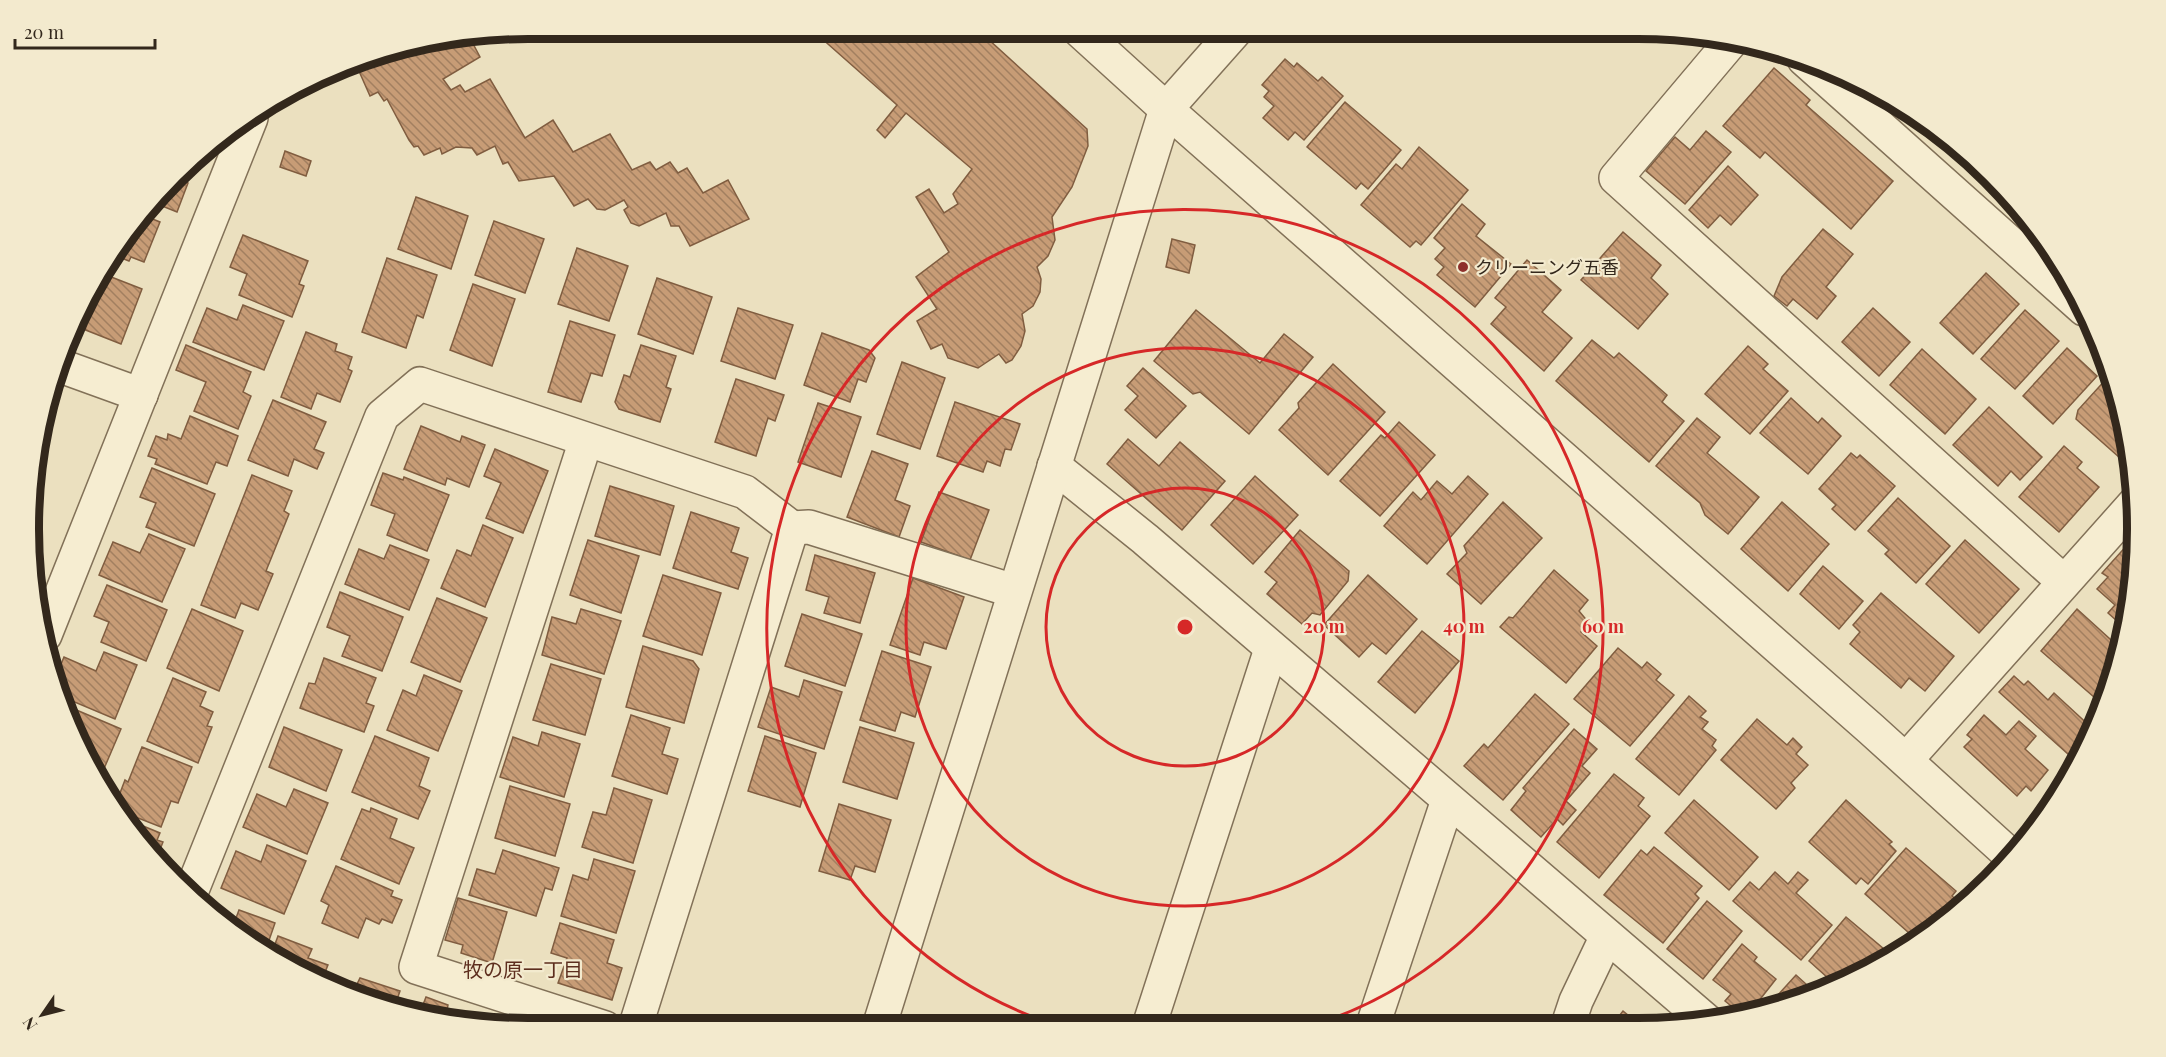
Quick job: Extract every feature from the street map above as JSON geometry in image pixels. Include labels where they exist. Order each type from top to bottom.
[{"type":"street","points":[[1090,39],[1166,109],[1906,760],[2006,851]]},
{"type":"street","points":[[882,1018],[1166,109],[1227,39]]},
{"type":"street","points":[[1726,47],[1616,178],[2064,582]]},
{"type":"street","points":[[1822,75],[2066,293]]},
{"type":"street","points":[[49,626],[247,128]]},
{"type":"street","points":[[66,367],[141,395]]},
{"type":"street","points":[[194,886],[382,416],[420,384],[745,492],[792,528],[809,527],[1014,591]]},
{"type":"street","points":[[574,1018],[416,967],[586,440]]},
{"type":"street","points":[[1054,466],[1145,539],[1699,1014]]},
{"type":"street","points":[[1906,760],[2127,512]]},
{"type":"street","points":[[638,1018],[792,528]]},
{"type":"street","points":[[1152,1018],[1272,649]]},
{"type":"street","points":[[1375,1018],[1448,800]]},
{"type":"street","points":[[1570,1018],[1607,936]]},
{"type":"building","points":[[822,39],[988,39],[1087,129],[1088,146],[1072,187],[1052,217],[1055,240],[1048,256],[1037,267],[1041,279],[1040,292],[1033,306],[1022,314],[1025,331],[1021,346],[1012,360],[1006,363],[999,354],[978,368],[948,358],[942,344],[931,349],[917,321],[937,309],[916,277],[949,252],[916,197],[929,189],[944,213],[958,204],[953,194],[972,169],[906,113],[885,138],[877,130],[897,105]]},
{"type":"building","points":[[472,42],[480,57],[443,79],[451,90],[460,85],[465,92],[490,79],[525,138],[553,120],[573,152],[610,134],[632,170],[650,162],[656,170],[670,162],[678,173],[687,168],[703,193],[728,180],[749,219],[690,246],[679,226],[671,226],[666,213],[639,226],[631,223],[624,210],[628,207],[624,200],[605,210],[597,209],[588,199],[574,206],[554,176],[519,181],[508,162],[503,164],[495,146],[477,155],[472,148],[456,147],[442,154],[440,148],[424,155],[418,146],[414,147],[409,140],[387,99],[384,101],[378,92],[370,96],[358,70],[433,48]]},
{"type":"building","points":[[1285,59],[1294,67],[1297,63],[1318,81],[1322,77],[1343,96],[1304,140],[1295,132],[1288,140],[1263,118],[1274,106],[1264,97],[1269,91],[1262,85]]},
{"type":"building","points":[[1774,68],[1810,100],[1806,105],[1893,181],[1851,229],[1765,152],[1760,158],[1723,126]]},
{"type":"building","points":[[1345,102],[1401,150],[1368,189],[1361,183],[1356,189],[1307,147]]},
{"type":"building","points":[[1706,131],[1731,152],[1685,204],[1646,171],[1675,137],[1690,150]]},
{"type":"building","points":[[1419,147],[1468,190],[1421,245],[1416,241],[1410,247],[1361,205],[1396,164],[1402,169]]},
{"type":"building","points":[[285,151],[311,161],[306,176],[280,167]]},
{"type":"building","points":[[1728,166],[1758,195],[1731,225],[1720,215],[1708,228],[1689,210]]},
{"type":"building","points":[[183,181],[188,183],[177,212],[161,205]]},
{"type":"building","points":[[416,197],[468,216],[451,269],[398,249]]},
{"type":"building","points":[[1462,204],[1485,224],[1476,236],[1511,264],[1475,307],[1437,275],[1444,267],[1435,259],[1445,248],[1434,238]]},
{"type":"building","points":[[150,218],[160,222],[144,262],[131,257],[129,261],[121,258],[140,231]]},
{"type":"building","points":[[494,221],[544,239],[525,293],[475,275]]},
{"type":"building","points":[[1823,229],[1853,254],[1826,287],[1836,296],[1817,319],[1793,299],[1787,306],[1774,296],[1782,277]]},
{"type":"building","points":[[1623,232],[1661,265],[1651,278],[1668,294],[1638,329],[1581,280]]},
{"type":"building","points":[[243,235],[308,261],[299,284],[304,286],[292,317],[239,295],[247,274],[230,267]]},
{"type":"building","points":[[1172,239],[1195,245],[1189,273],[1166,267]]},
{"type":"building","points":[[577,248],[628,266],[609,321],[558,304]]},
{"type":"building","points":[[387,258],[437,275],[423,318],[417,315],[406,348],[362,332]]},
{"type":"building","points":[[1527,260],[1561,290],[1542,312],[1572,338],[1544,371],[1491,324],[1506,307],[1495,298]]},
{"type":"building","points":[[1986,273],[2019,304],[1973,354],[1940,323]]},
{"type":"building","points":[[110,276],[142,289],[121,344],[82,328]]},
{"type":"building","points":[[657,278],[712,297],[693,354],[638,334]]},
{"type":"building","points":[[473,284],[515,299],[492,366],[450,350]]},
{"type":"building","points":[[243,305],[284,321],[264,370],[193,342],[207,308],[237,320]]},
{"type":"building","points":[[738,308],[793,325],[775,379],[721,361]]},
{"type":"building","points":[[1873,308],[1910,342],[1879,376],[1842,342]]},
{"type":"building","points":[[1196,310],[1260,363],[1284,334],[1313,357],[1249,434],[1200,392],[1193,394],[1154,361]]},
{"type":"building","points":[[2025,310],[2059,341],[2015,389],[1981,359]]},
{"type":"building","points":[[570,321],[615,335],[602,376],[591,373],[581,402],[548,392]]},
{"type":"building","points":[[306,332],[337,344],[335,351],[352,357],[348,369],[352,371],[340,402],[317,393],[311,409],[281,397]]},
{"type":"building","points":[[822,333],[869,350],[875,358],[866,382],[858,379],[850,402],[804,385]]},
{"type":"building","points":[[1592,340],[1614,358],[1619,353],[1667,395],[1662,402],[1684,421],[1649,462],[1556,381]]},
{"type":"building","points":[[186,345],[251,372],[243,392],[251,396],[238,429],[194,411],[206,382],[176,370]]},
{"type":"building","points":[[641,345],[676,356],[666,387],[671,389],[660,422],[619,409],[615,402],[624,375],[630,377]]},
{"type":"building","points":[[1748,346],[1768,364],[1763,369],[1788,391],[1750,434],[1705,394]]},
{"type":"building","points":[[2067,348],[2097,376],[2053,424],[2023,396]]},
{"type":"building","points":[[1922,349],[1976,399],[1945,434],[1890,385]]},
{"type":"building","points":[[902,362],[945,378],[920,449],[877,434]]},
{"type":"building","points":[[1333,364],[1385,412],[1328,475],[1279,430],[1299,408],[1298,403]]},
{"type":"building","points":[[1143,368],[1186,406],[1156,438],[1125,410],[1138,396],[1127,386]]},
{"type":"building","points":[[736,379],[784,395],[775,421],[768,418],[756,456],[715,442]]},
{"type":"building","points":[[2104,381],[2118,433],[2120,458],[2076,419],[2078,410]]},
{"type":"building","points":[[1791,398],[1818,423],[1822,418],[1841,436],[1808,474],[1760,433]]},
{"type":"building","points":[[273,400],[326,422],[314,449],[324,453],[317,469],[294,459],[288,476],[248,460]]},
{"type":"building","points":[[955,402],[1020,424],[1011,450],[1005,449],[1000,466],[987,461],[983,472],[937,456]]},
{"type":"building","points":[[818,403],[861,417],[841,477],[798,462]]},
{"type":"building","points":[[1989,407],[2042,457],[2020,480],[2011,471],[1998,486],[1953,445]]},
{"type":"building","points":[[190,416],[238,436],[227,466],[216,462],[207,484],[155,464],[157,459],[148,456],[156,436],[167,440],[168,434],[181,439]]},
{"type":"building","points":[[1697,418],[1720,437],[1707,453],[1759,497],[1728,534],[1705,515],[1700,503],[1656,466]]},
{"type":"building","points":[[1399,422],[1435,455],[1380,516],[1340,481],[1381,435],[1385,438]]},
{"type":"building","points":[[421,426],[460,442],[462,436],[485,445],[469,487],[447,478],[445,485],[404,469]]},
{"type":"building","points":[[1128,439],[1159,466],[1180,442],[1225,481],[1182,530],[1107,464]]},
{"type":"building","points":[[2064,446],[2082,462],[2077,468],[2099,487],[2059,532],[2019,497]]},
{"type":"building","points":[[495,449],[548,471],[523,533],[486,518],[501,483],[484,476]]},
{"type":"building","points":[[872,451],[908,464],[895,500],[910,506],[899,537],[847,517]]},
{"type":"building","points":[[1851,453],[1857,458],[1860,455],[1895,486],[1855,530],[1832,509],[1836,505],[1819,489]]},
{"type":"building","points":[[152,468],[215,494],[194,546],[146,527],[156,503],[140,497]]},
{"type":"building","points":[[383,473],[403,480],[404,477],[449,495],[427,551],[387,535],[395,514],[371,505]]},
{"type":"building","points":[[252,475],[292,491],[284,511],[289,514],[266,571],[273,574],[258,610],[241,603],[235,618],[201,605]]},
{"type":"building","points":[[1255,476],[1298,515],[1253,564],[1211,525]]},
{"type":"building","points":[[1468,476],[1488,494],[1427,564],[1384,526],[1413,492],[1421,500],[1437,481],[1452,494]]},
{"type":"building","points":[[610,486],[674,506],[660,555],[595,536]]},
{"type":"building","points":[[939,492],[989,510],[970,560],[921,542]]},
{"type":"building","points":[[1898,498],[1950,546],[1916,583],[1885,554],[1889,550],[1868,531]]},
{"type":"building","points":[[1503,502],[1542,538],[1481,604],[1447,574],[1467,553],[1464,546]]},
{"type":"building","points":[[1782,502],[1829,544],[1788,591],[1741,549]]},
{"type":"building","points":[[691,512],[739,528],[731,552],[748,558],[738,589],[673,568]]},
{"type":"building","points":[[483,525],[513,538],[485,607],[441,588],[457,550],[471,556]]},
{"type":"building","points":[[1300,530],[1349,571],[1348,581],[1320,615],[1312,613],[1302,624],[1267,594],[1277,582],[1265,572]]},
{"type":"building","points":[[149,534],[185,549],[162,602],[99,575],[113,542],[140,553]]},
{"type":"building","points":[[588,540],[639,556],[621,613],[570,595]]},
{"type":"building","points":[[1965,540],[2019,589],[1979,633],[1926,584]]},
{"type":"building","points":[[390,545],[429,560],[409,610],[345,584],[359,549],[384,559]]},
{"type":"building","points":[[2126,546],[2118,622],[2108,613],[2115,605],[2097,589],[2108,577],[2102,573]]},
{"type":"building","points":[[815,555],[875,573],[860,623],[824,613],[829,597],[806,590]]},
{"type":"building","points":[[1823,566],[1863,601],[1839,629],[1800,594]]},
{"type":"building","points":[[1554,570],[1588,600],[1579,611],[1589,623],[1581,632],[1597,646],[1566,683],[1500,627],[1509,617],[1513,618]]},
{"type":"building","points":[[663,575],[721,593],[702,655],[643,636]]},
{"type":"building","points":[[1368,575],[1417,619],[1386,654],[1372,643],[1359,657],[1324,625]]},
{"type":"building","points":[[913,578],[964,597],[946,649],[924,642],[920,655],[890,645]]},
{"type":"building","points":[[107,585],[167,610],[146,661],[101,642],[109,622],[94,616]]},
{"type":"building","points":[[340,592],[403,617],[382,671],[342,656],[350,636],[327,627]]},
{"type":"building","points":[[1881,593],[1954,656],[1925,691],[1909,678],[1901,688],[1850,644],[1860,632],[1853,625]]},
{"type":"building","points":[[437,598],[487,618],[460,682],[411,662]]},
{"type":"building","points":[[192,609],[243,631],[219,691],[167,668]]},
{"type":"building","points":[[581,609],[621,621],[604,674],[542,655],[552,617],[576,624]]},
{"type":"building","points":[[2077,609],[2113,642],[2096,699],[2041,651]]},
{"type":"building","points":[[802,614],[862,634],[845,686],[785,666]]},
{"type":"building","points":[[1422,631],[1459,661],[1415,713],[1378,682]]},
{"type":"building","points":[[643,646],[693,661],[699,669],[684,723],[626,707]]},
{"type":"building","points":[[1618,648],[1642,668],[1647,662],[1661,674],[1656,680],[1674,695],[1630,746],[1574,699]]},
{"type":"building","points":[[882,651],[931,667],[915,717],[901,712],[895,731],[860,720]]},
{"type":"building","points":[[104,652],[137,665],[115,719],[70,700],[60,668],[64,657],[96,671]]},
{"type":"building","points":[[324,658],[376,678],[366,703],[374,706],[364,732],[300,708],[309,683],[315,684]]},
{"type":"building","points":[[551,664],[601,679],[585,735],[533,720]]},
{"type":"building","points":[[424,675],[462,691],[438,751],[387,730],[403,690],[416,696]]},
{"type":"building","points":[[2014,676],[2024,685],[2028,681],[2048,700],[2054,693],[2087,723],[2075,748],[2069,755],[1999,692]]},
{"type":"building","points":[[173,678],[206,692],[200,706],[213,712],[207,726],[212,727],[198,763],[147,741]]},
{"type":"building","points":[[804,680],[842,692],[824,749],[758,727],[771,687],[799,697]]},
{"type":"building","points":[[1535,694],[1569,724],[1503,800],[1464,766],[1484,744],[1488,748]]},
{"type":"building","points":[[1689,696],[1706,711],[1700,717],[1708,722],[1702,729],[1716,740],[1712,746],[1716,750],[1679,795],[1636,759]]},
{"type":"building","points":[[73,709],[121,729],[103,770],[89,745]]},
{"type":"building","points":[[631,715],[670,728],[662,754],[678,759],[667,794],[612,776]]},
{"type":"building","points":[[1984,715],[2006,735],[2019,721],[2036,736],[2025,749],[2048,770],[2031,791],[2026,786],[2017,796],[1964,747],[1972,739],[1967,735]]},
{"type":"building","points":[[1757,719],[1787,745],[1793,738],[1802,747],[1796,754],[1808,765],[1791,783],[1795,788],[1776,809],[1721,760]]},
{"type":"building","points":[[284,727],[342,750],[326,791],[269,767]]},
{"type":"building","points":[[860,727],[914,743],[897,799],[843,782]]},
{"type":"building","points":[[1574,729],[1597,749],[1582,766],[1590,773],[1566,801],[1576,810],[1563,825],[1557,819],[1541,837],[1511,810],[1526,791],[1523,788]]},
{"type":"building","points":[[542,732],[580,744],[564,797],[500,777],[513,737],[538,746]]},
{"type":"building","points":[[375,736],[429,758],[419,786],[430,791],[418,819],[352,792]]},
{"type":"building","points":[[765,736],[816,753],[800,807],[748,791]]},
{"type":"building","points":[[142,747],[192,767],[178,803],[171,801],[161,827],[133,816],[119,796],[125,780],[128,782]]},
{"type":"building","points":[[1614,774],[1644,798],[1638,806],[1650,816],[1599,878],[1557,842]]},
{"type":"building","points":[[510,786],[570,804],[555,856],[495,838]]},
{"type":"building","points":[[614,788],[652,800],[633,863],[582,847],[593,812],[606,815]]},
{"type":"building","points":[[294,789],[328,803],[307,854],[243,827],[257,794],[286,807]]},
{"type":"building","points":[[1694,800],[1758,857],[1729,890],[1665,833]]},
{"type":"building","points":[[1846,800],[1892,842],[1889,844],[1896,851],[1868,884],[1861,878],[1856,884],[1809,842]]},
{"type":"building","points":[[839,804],[891,820],[875,872],[855,866],[850,880],[819,871]]},
{"type":"building","points":[[371,808],[397,819],[390,838],[414,848],[399,884],[341,859],[362,809],[370,812]]},
{"type":"building","points":[[139,824],[160,833],[157,840],[163,842],[160,850]]},
{"type":"building","points":[[267,845],[306,861],[284,914],[221,888],[236,851],[261,862]]},
{"type":"building","points":[[1654,847],[1702,886],[1695,894],[1699,898],[1663,943],[1604,895],[1641,850],[1647,855]]},
{"type":"building","points":[[1906,848],[1956,891],[1952,896],[1956,900],[1911,935],[1865,894]]},
{"type":"building","points":[[503,850],[559,868],[552,890],[545,888],[536,916],[469,895],[477,869],[495,874]]},
{"type":"building","points":[[594,859],[635,871],[616,933],[561,916],[573,875],[588,880]]},
{"type":"building","points":[[336,866],[393,891],[391,896],[402,900],[392,923],[382,919],[379,924],[366,918],[358,938],[322,923],[329,905],[321,901]]},
{"type":"building","points":[[1775,872],[1788,884],[1798,872],[1808,880],[1796,893],[1832,925],[1801,960],[1733,901],[1750,882],[1759,890]]},
{"type":"building","points":[[458,898],[507,912],[492,963],[461,953],[463,945],[445,940]]},
{"type":"building","points":[[1707,901],[1742,931],[1703,979],[1667,949]]},
{"type":"building","points":[[239,910],[275,923],[268,943],[229,915],[236,918]]},
{"type":"building","points":[[1846,917],[1885,950],[1829,979],[1809,961]]},
{"type":"building","points":[[560,923],[614,940],[607,963],[622,968],[612,1000],[558,983],[567,958],[551,953]]},
{"type":"building","points":[[278,936],[312,949],[308,958],[328,965],[324,974],[312,968],[274,946]]},
{"type":"building","points":[[1742,944],[1757,957],[1754,961],[1776,979],[1757,1003],[1734,1009],[1725,1001],[1731,994],[1713,980]]},
{"type":"building","points":[[1796,975],[1809,987],[1795,992],[1775,998]]},
{"type":"building","points":[[332,977],[357,984],[360,978],[400,991],[397,1000]]},
{"type":"building","points":[[426,997],[448,1005],[447,1010],[453,1012],[433,1009],[422,1006]]},
{"type":"building","points":[[1623,1011],[1632,1018],[1618,1018]]},
{"type":"place","name":"クリーニング五香","points":[[1463,267]]},
{"type":"district","name":"牧の原一丁目","points":[[523,968]]}]
